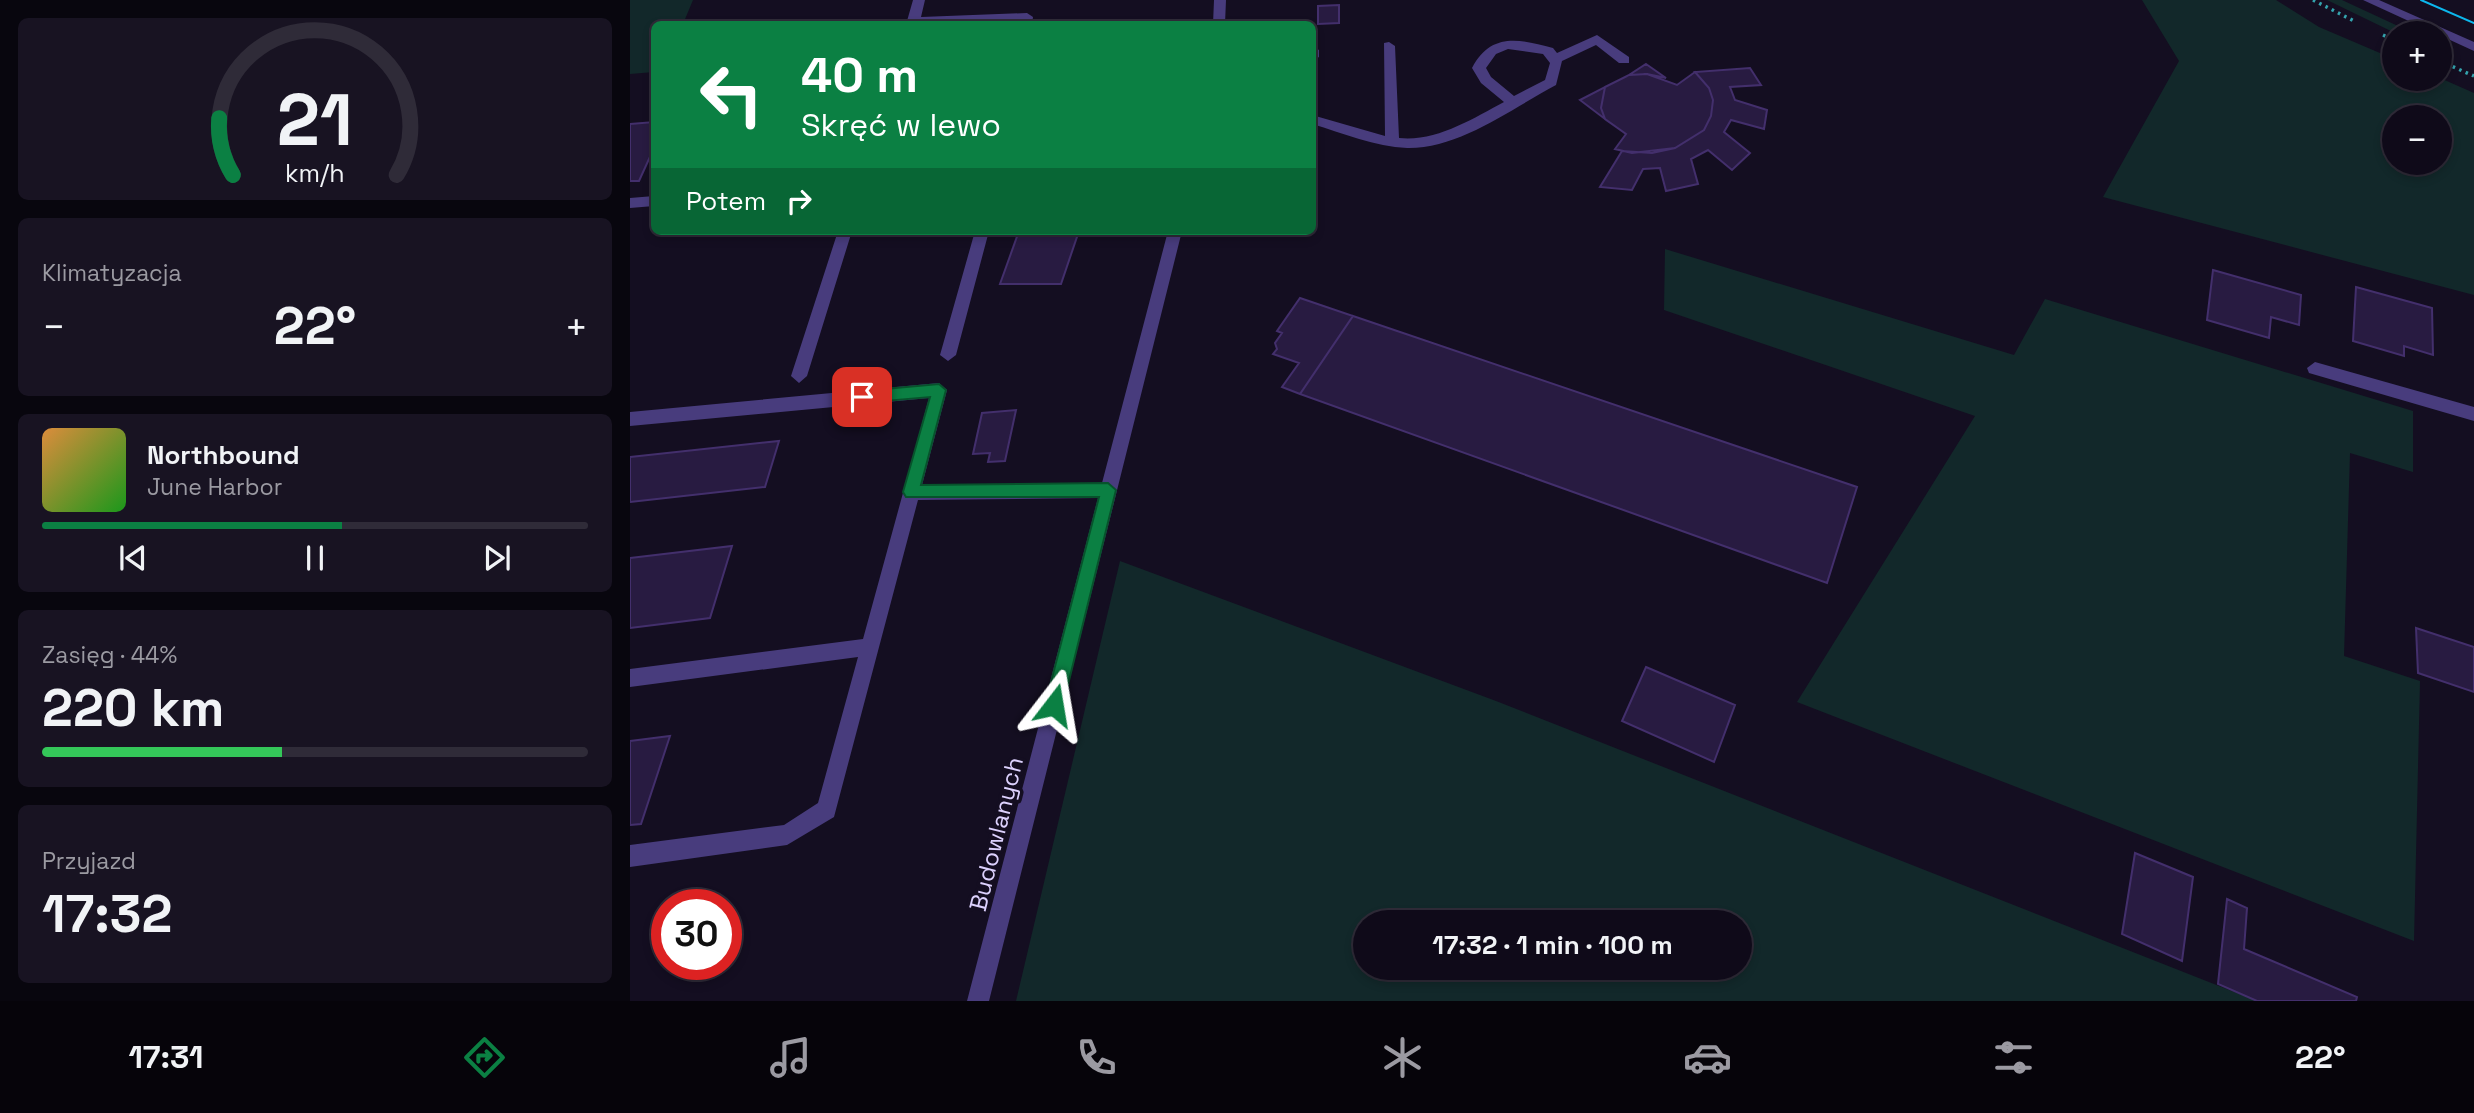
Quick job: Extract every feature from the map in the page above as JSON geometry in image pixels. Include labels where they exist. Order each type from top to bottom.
[{"type":"street","points":[[919,0],[913,21],[1027,17],[1026,21]]},
{"type":"street","points":[[1219,21],[1220,0]]},
{"type":"street","points":[[2369,0],[2474,47]]},
{"type":"street","points":[[1554,60],[1597,39],[1624,60]]},
{"type":"street","points":[[1316,120],[1392,141],[1419,144],[1454,131],[1512,102],[1551,82],[1557,63],[1548,51],[1528,45],[1508,44],[1493,47],[1479,68],[1486,80],[1512,102]]},
{"type":"street","points":[[1389,46],[1392,141]]},
{"type":"street","points":[[630,203],[651,201]]},
{"type":"street","points":[[799,376],[844,235]]},
{"type":"street","points":[[948,355],[981,235]]},
{"type":"street","name":"Budowlanych","points":[[978,1001],[1174,235]]},
{"type":"street","points":[[2315,368],[2474,414]]},
{"type":"street","points":[[630,419],[939,390],[827,810],[787,835],[630,856]]},
{"type":"street","points":[[911,492],[1108,490]]},
{"type":"street","points":[[630,678],[870,647]]},
{"type":"path","points":[[2452,66],[2474,76]]},
{"type":"green space","points":[[630,0],[693,0],[684,21],[651,21],[651,72],[630,74]]},
{"type":"green space","points":[[2142,0],[2276,0],[2319,27],[2382,54],[2382,91],[2452,91],[2452,83],[2474,93],[2474,295],[2103,197],[2179,61]]},
{"type":"green space","points":[[2327,0],[2342,0],[2387,21],[2382,21],[2382,27]]},
{"type":"green space","points":[[1665,249],[2014,355],[2045,299],[2413,411],[2413,472],[2350,453],[2344,656],[2420,681],[2414,941],[1797,702],[1975,416],[1664,310]]},
{"type":"green space","points":[[1120,561],[1496,701],[2257,1001],[1016,1001]]},
{"type":"building","points":[[1339,5],[1339,23],[1318,24],[1318,6]]},
{"type":"building","points":[[1646,64],[1666,78],[1647,74],[1629,75]]},
{"type":"building","points":[[1750,68],[1761,85],[1730,87],[1735,100],[1767,110],[1764,129],[1731,120],[1724,132],[1750,153],[1732,170],[1708,150],[1691,159],[1698,184],[1666,191],[1660,168],[1643,169],[1632,190],[1600,187],[1622,151],[1652,153],[1675,148],[1704,130],[1711,116],[1713,100],[1709,88],[1695,72]]},
{"type":"building","points":[[1695,72],[1709,88],[1713,100],[1711,116],[1704,130],[1675,148],[1632,153],[1615,149],[1626,134],[1605,119],[1601,108],[1605,87],[1629,75],[1647,74],[1677,85]]},
{"type":"building","points":[[1605,87],[1601,108],[1605,119],[1580,100]]},
{"type":"building","points":[[651,122],[651,155],[639,181],[630,181],[630,124]]},
{"type":"building","points":[[1018,235],[1078,235],[1061,284],[1000,284]]},
{"type":"building","points":[[2213,270],[2301,295],[2299,325],[2271,317],[2269,338],[2207,320]]},
{"type":"building","points":[[2356,287],[2432,308],[2433,355],[2404,346],[2404,356],[2353,341]]},
{"type":"building","points":[[1300,298],[1353,316],[1300,394],[1282,387],[1299,363],[1273,354],[1277,349],[1275,343],[1282,333],[1277,331]]},
{"type":"building","points":[[1353,316],[1857,487],[1827,583],[1300,394]]},
{"type":"building","points":[[1016,410],[1005,461],[988,462],[990,453],[973,454],[982,413]]},
{"type":"building","points":[[779,441],[765,487],[630,502],[630,457]]},
{"type":"building","points":[[732,546],[710,618],[630,628],[630,558]]},
{"type":"building","points":[[2416,628],[2474,647],[2474,692],[2418,673]]},
{"type":"building","points":[[1646,667],[1735,705],[1714,762],[1622,721]]},
{"type":"building","points":[[670,736],[641,824],[630,825],[630,741]]},
{"type":"building","points":[[2135,853],[2193,877],[2182,961],[2122,934]]},
{"type":"building","points":[[2227,899],[2247,908],[2244,949],[2357,997],[2356,1001],[2257,1001],[2218,984]]},
{"type":"tram line","points":[[2421,0],[2474,23]]},
{"type":"route","points":[[862,397],[939,390],[911,492],[1108,490],[1054,705]]}]
